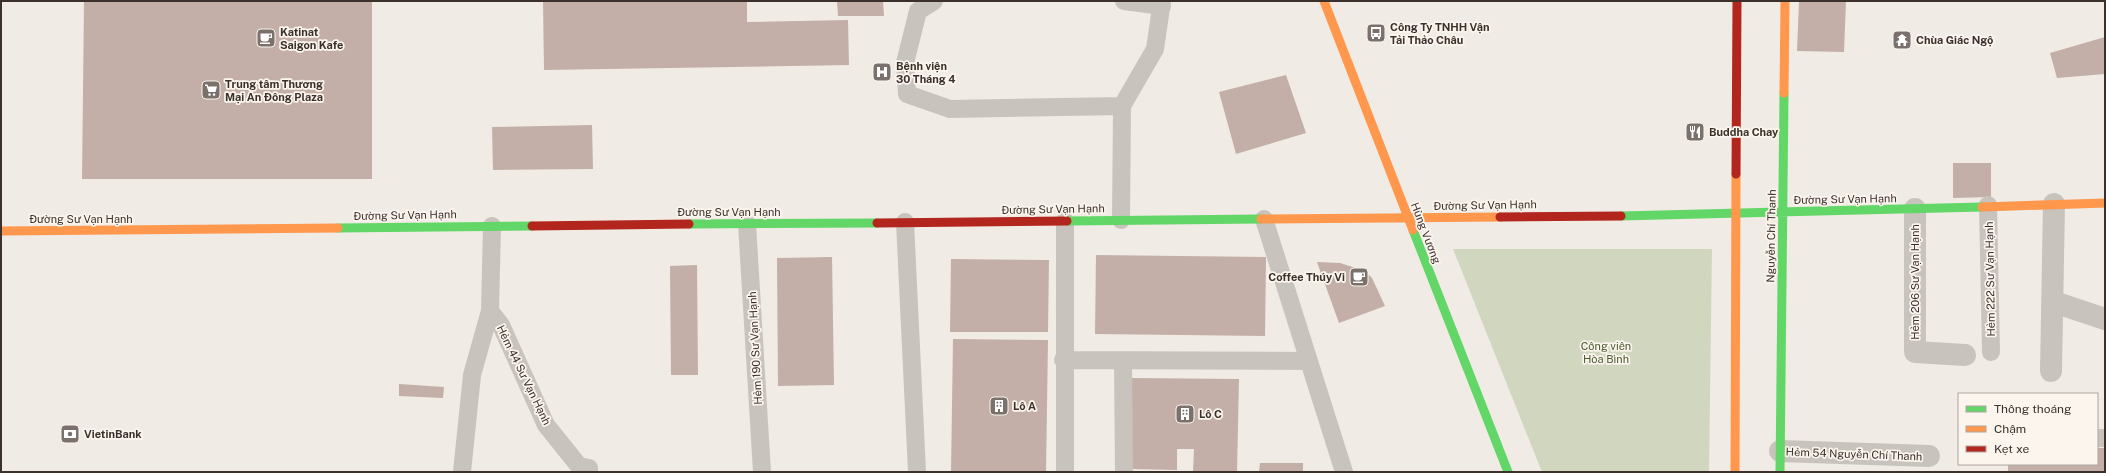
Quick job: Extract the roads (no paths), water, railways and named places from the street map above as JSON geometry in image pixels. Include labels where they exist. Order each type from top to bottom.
[{"type":"street","name":"Hùng Vương","points":[[1324,1],[1407,218],[1508,472]]},
{"type":"street","points":[[1735,472],[1737,1]]},
{"type":"street","name":"Nguyễn Chí Thanh","points":[[1780,462],[1784,213],[1785,1]]},
{"type":"street","name":"Đường Sư Vạn Hạnh","points":[[1,231],[1784,213],[1988,205],[2105,203]]},
{"type":"street","points":[[2051,371],[2054,302],[2054,204]]},
{"type":"street","name":"Hẻm 206 Sư Vạn Hạnh","points":[[1915,209],[1915,352],[1965,355]]},
{"type":"street","points":[[2054,302],[2105,319]]},
{"type":"street","name":"Hẻm 54 Nguyễn Chí Thanh","points":[[1780,462],[1929,456]]},
{"type":"lane","points":[[934,1],[918,11],[905,63],[907,94],[950,109],[1122,106]]},
{"type":"lane","points":[[1121,220],[1122,106],[1155,49],[1162,3],[1124,1]]},
{"type":"lane","name":"Hẻm 222 Sư Vạn Hạnh","points":[[1988,205],[1991,352]]},
{"type":"lane","points":[[1264,219],[1344,472]]},
{"type":"lane","points":[[1065,221],[1065,472]]},
{"type":"lane","points":[[905,222],[917,472]]},
{"type":"lane","name":"Hẻm 190 Sư Vạn Hạnh","points":[[747,224],[762,472]]},
{"type":"lane","points":[[462,472],[472,375],[490,311],[492,226]]},
{"type":"lane","name":"Hẻm 44 Sư Vạn Hạnh","points":[[490,311],[501,325],[546,425],[579,466],[589,468],[589,472]]},
{"type":"lane","points":[[1064,360],[1309,361]]},
{"type":"lane","points":[[1122,360],[1124,472]]},
{"type":"place","name":"Công Ty TNHH Vận Tải Thảo Châu","points":[[1376,33]]},
{"type":"place","name":"Katinat Saigon Kafe","points":[[266,38]]},
{"type":"place","name":"Chùa Giác Ngộ","points":[[1902,40]]},
{"type":"place","name":"Bệnh viện 30 Tháng 4","points":[[882,72]]},
{"type":"place","name":"Trung tâm Thương Mại An Đông Plaza","points":[[211,90]]},
{"type":"place","name":"Buddha Chay","points":[[1695,132]]},
{"type":"place","name":"Coffee Thúy Vi","points":[[1359,277]]},
{"type":"place","name":"Lô A","points":[[999,406]]},
{"type":"place","name":"Lô C","points":[[1185,414]]},
{"type":"place","name":"VietinBank","points":[[70,434]]},
{"type":"park label","name":"Công viên Hòa Bình","points":[[1606,352]]}]
